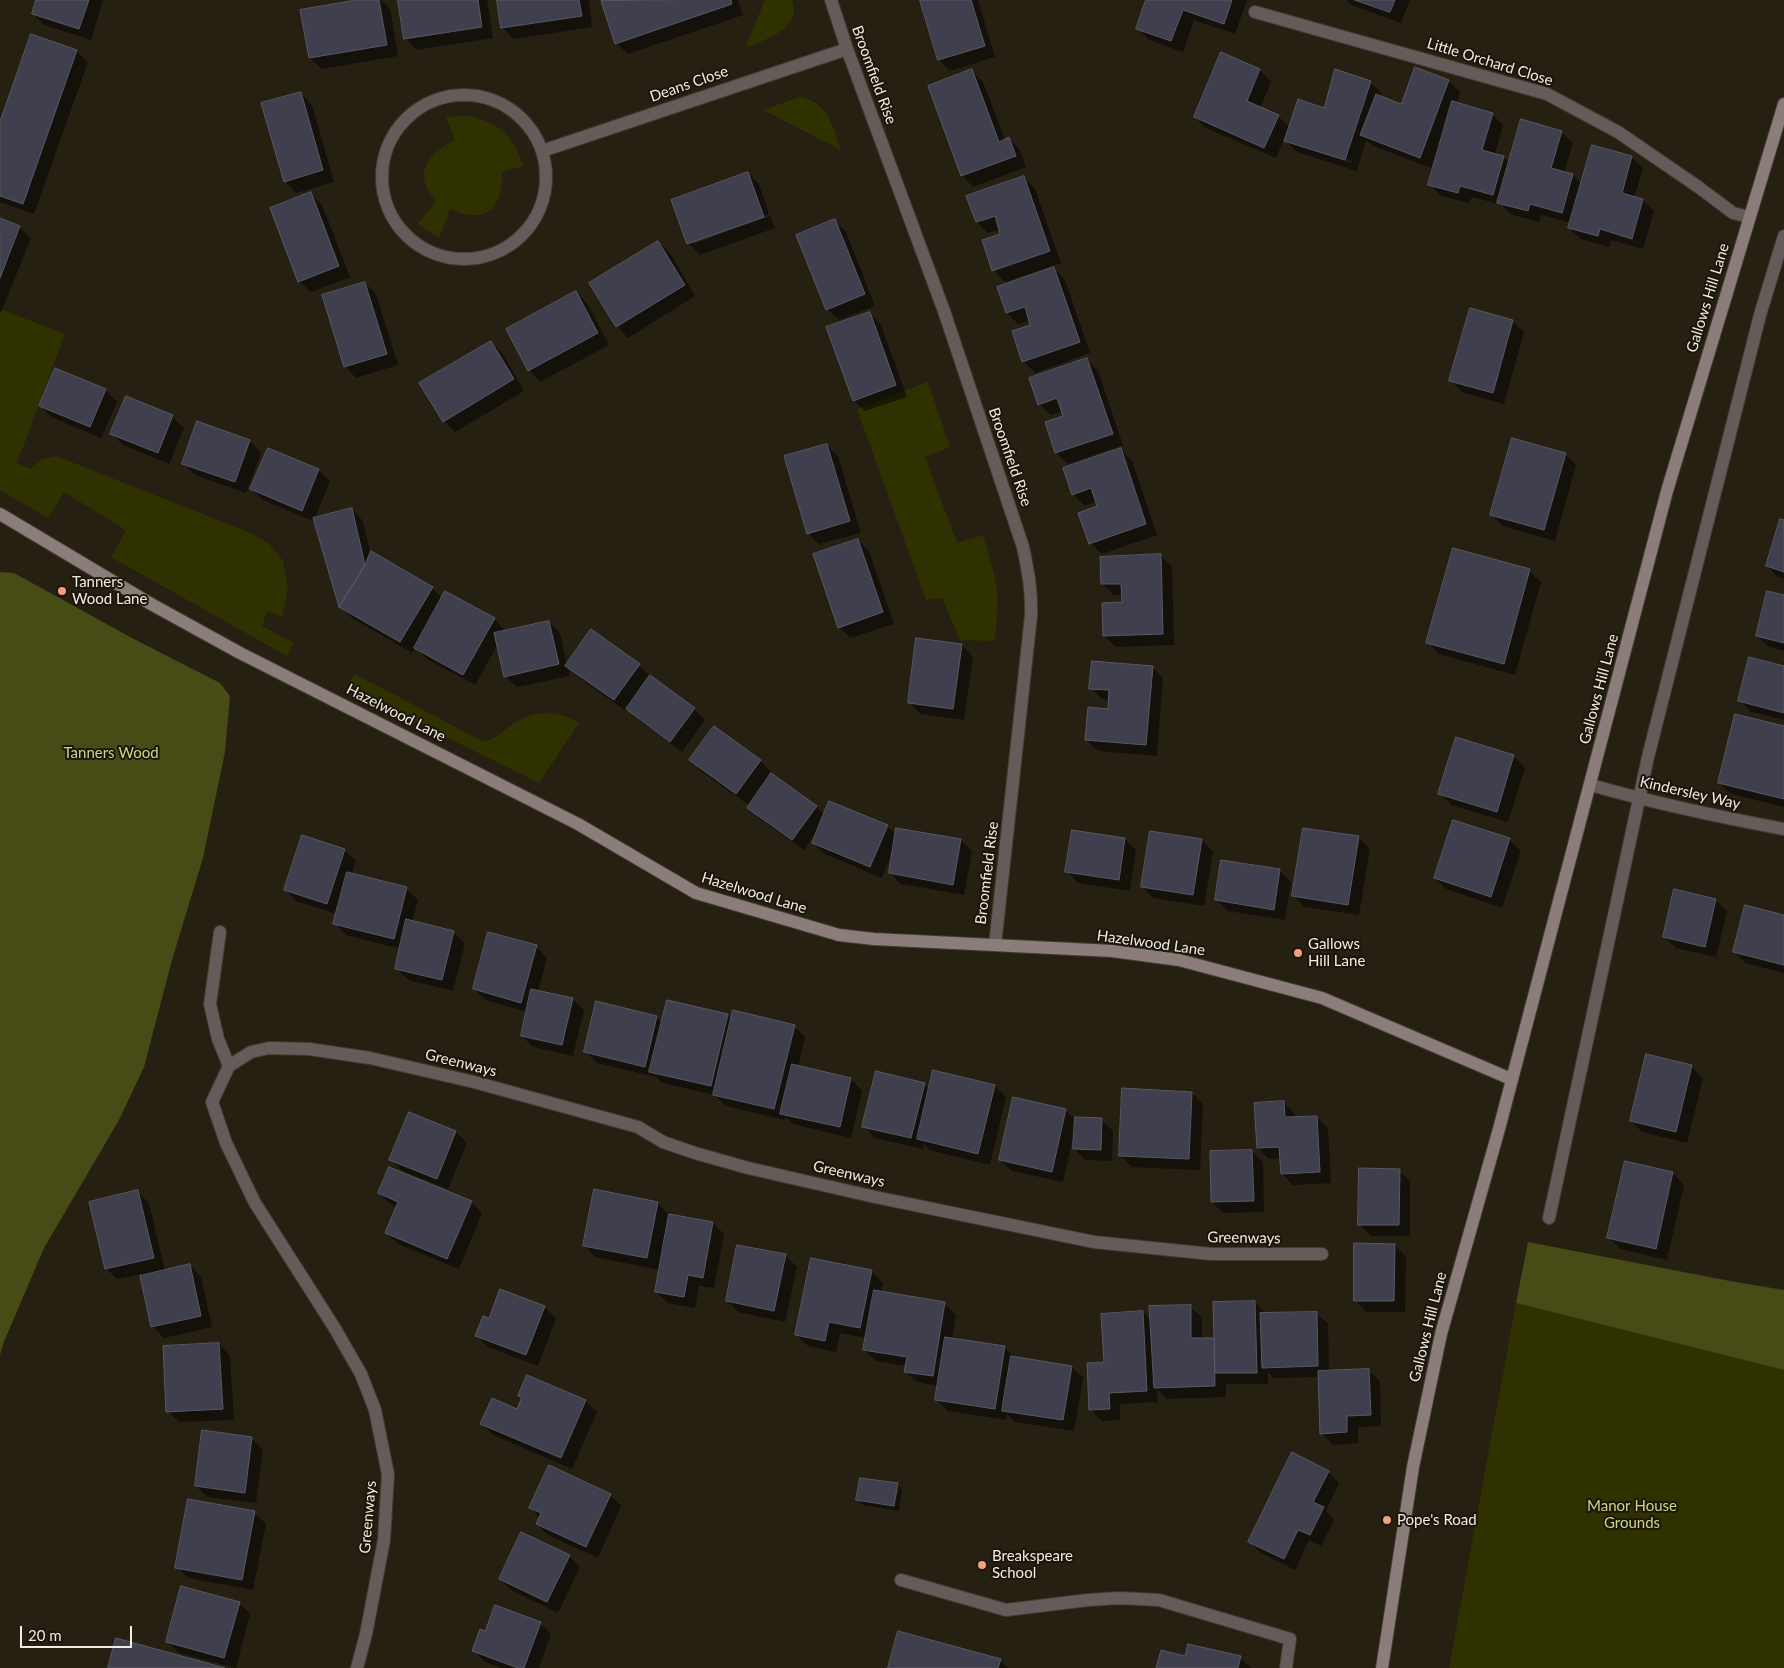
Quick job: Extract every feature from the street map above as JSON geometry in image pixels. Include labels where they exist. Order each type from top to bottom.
[{"type":"street","name":"Broomfield Rise","points":[[831,0],[847,49],[944,311],[1023,548],[1029,573],[1032,595],[1031,616],[995,945]]},
{"type":"street","name":"Little Orchard Close","points":[[1254,12],[1548,94],[1618,132],[1733,213],[1749,217]]},
{"type":"street","name":"Deans Close","points":[[542,151],[847,49]]},
{"type":"street","points":[[462,94],[484,97],[507,106],[529,126],[542,151],[547,175],[542,203],[531,224],[511,245],[489,256],[466,260],[443,258],[416,245],[398,228],[386,205],[382,172],[386,148],[400,125],[433,100],[462,94]]},
{"type":"street","name":"Gallows Hill Lane","points":[[1382,1668],[1414,1467],[1441,1334],[1499,1129],[1667,491],[1784,104]]},
{"type":"street","points":[[1549,1218],[1638,798],[1758,324],[1784,236]]},
{"type":"street","name":"Hazelwood Lane","points":[[0,514],[151,604],[240,653],[578,824],[696,893],[839,935],[874,939],[1112,951],[1179,960],[1322,998],[1511,1079]]},
{"type":"street","name":"Kindersley Way","points":[[1591,785],[1724,818],[1784,829]]},
{"type":"street","points":[[220,932],[210,1004],[218,1039],[229,1066]]},
{"type":"street","name":"Greenways","points":[[357,1668],[366,1634],[384,1540],[388,1474],[375,1410],[361,1374],[255,1203],[226,1143],[212,1102],[229,1066],[251,1052],[269,1048],[309,1049],[370,1058],[474,1082],[638,1127],[663,1142],[748,1168],[875,1197],[1094,1242],[1211,1254],[1322,1254]]},
{"type":"street","points":[[901,1580],[1006,1610],[1088,1600],[1119,1598],[1160,1600],[1290,1639],[1286,1668]]},
{"type":"green space","points":[[765,0],[792,0],[794,12],[792,19],[781,31],[745,48]]},
{"type":"green space","points":[[800,97],[810,100],[823,110],[832,124],[841,150],[763,110]]},
{"type":"green space","points":[[469,116],[490,123],[504,132],[515,146],[524,166],[502,172],[502,185],[499,196],[490,210],[483,214],[473,215],[463,214],[450,209],[439,238],[418,224],[436,201],[425,183],[425,169],[437,152],[455,140],[446,117]]},
{"type":"green space","points":[[0,309],[65,334],[17,463],[30,469],[42,459],[56,456],[253,534],[270,545],[283,561],[288,588],[282,617],[267,611],[262,626],[294,643],[287,656],[111,557],[126,530],[64,492],[48,518],[0,490]]},
{"type":"green space","points":[[928,382],[950,447],[925,457],[957,543],[983,535],[995,577],[998,599],[995,641],[960,640],[942,598],[926,600],[857,409]]},
{"type":"green space","name":"Tanners Wood","points":[[0,572],[14,573],[130,637],[220,683],[230,696],[225,752],[203,858],[172,960],[144,1067],[119,1120],[44,1248],[0,1355]]},
{"type":"green space","points":[[355,674],[484,742],[494,738],[515,723],[535,714],[557,714],[579,723],[539,783],[347,688]]},
{"type":"green space","points":[[1528,1242],[1784,1290],[1784,1370],[1516,1303]]},
{"type":"green space","name":"Manor House Grounds","points":[[1516,1303],[1784,1370],[1784,1668],[1449,1668]]},
{"type":"building","points":[[36,0],[89,0],[79,29],[32,14]]},
{"type":"building","points":[[356,0],[379,0],[387,45],[309,58],[300,10]]},
{"type":"building","points":[[398,0],[478,0],[482,27],[404,39]]},
{"type":"building","points":[[497,0],[579,0],[582,16],[501,28]]},
{"type":"building","points":[[731,0],[732,4],[615,44],[601,1]]},
{"type":"building","points":[[920,0],[971,0],[985,46],[938,60]]},
{"type":"building","points":[[1146,0],[1232,0],[1224,24],[1183,10],[1171,41],[1136,29]]},
{"type":"building","points":[[1355,0],[1395,0],[1390,12]]},
{"type":"building","points":[[31,34],[77,50],[23,204],[0,196],[0,122]]},
{"type":"building","points":[[1221,52],[1260,69],[1247,101],[1279,115],[1264,148],[1194,117]]},
{"type":"building","points":[[1415,67],[1449,80],[1420,158],[1360,135],[1376,94],[1401,104]]},
{"type":"building","points":[[972,69],[999,142],[1009,137],[1016,156],[961,176],[928,86]]},
{"type":"building","points":[[1335,69],[1371,81],[1345,160],[1284,141],[1298,99],[1324,108]]},
{"type":"building","points":[[301,92],[323,170],[284,182],[261,103]]},
{"type":"building","points":[[1452,101],[1493,113],[1482,150],[1504,156],[1493,195],[1460,186],[1458,193],[1428,185]]},
{"type":"building","points":[[1521,119],[1562,131],[1551,168],[1573,174],[1562,213],[1530,204],[1528,211],[1497,203]]},
{"type":"building","points":[[1592,145],[1632,156],[1622,193],[1643,199],[1632,239],[1600,229],[1598,236],[1568,228]]},
{"type":"building","points":[[748,172],[764,217],[687,244],[671,200]]},
{"type":"building","points":[[1024,176],[1050,251],[992,271],[982,240],[1000,234],[995,216],[976,222],[966,196]]},
{"type":"building","points":[[311,192],[339,266],[298,282],[270,208]]},
{"type":"building","points":[[0,218],[20,226],[0,278]]},
{"type":"building","points":[[835,219],[865,294],[826,310],[796,235]]},
{"type":"building","points":[[658,241],[685,285],[616,327],[589,283]]},
{"type":"building","points":[[1054,267],[1080,342],[1022,362],[1012,331],[1030,325],[1025,307],[1006,313],[997,287]]},
{"type":"building","points":[[365,282],[387,354],[344,367],[322,295]]},
{"type":"building","points":[[576,291],[598,333],[528,371],[506,329]]},
{"type":"building","points":[[1470,308],[1513,320],[1493,393],[1449,381]]},
{"type":"building","points":[[870,312],[896,385],[853,401],[826,327]]},
{"type":"building","points":[[491,341],[514,379],[443,422],[419,383]]},
{"type":"building","points":[[1087,358],[1113,434],[1055,453],[1045,422],[1063,416],[1057,398],[1038,405],[1029,378]]},
{"type":"building","points":[[55,368],[106,389],[90,427],[39,406]]},
{"type":"building","points":[[126,396],[173,415],[158,453],[110,434]]},
{"type":"building","points":[[197,421],[250,440],[235,482],[182,464]]},
{"type":"building","points":[[1512,438],[1566,453],[1544,530],[1490,515]]},
{"type":"building","points":[[827,444],[850,521],[807,534],[784,456]]},
{"type":"building","points":[[268,448],[319,469],[302,511],[250,489]]},
{"type":"building","points":[[1121,448],[1146,524],[1089,544],[1078,513],[1097,506],[1091,488],[1072,495],[1063,468]]},
{"type":"building","points":[[352,508],[365,565],[339,607],[313,518]]},
{"type":"building","points":[[1780,519],[1784,520],[1784,572],[1766,566]]},
{"type":"building","points":[[858,539],[883,612],[838,628],[813,554]]},
{"type":"building","points":[[1453,548],[1530,569],[1504,664],[1426,643]]},
{"type":"building","points":[[371,551],[433,587],[400,642],[339,607],[365,565]]},
{"type":"building","points":[[1161,554],[1163,634],[1103,636],[1102,603],[1122,602],[1121,584],[1101,584],[1100,557]]},
{"type":"building","points":[[445,591],[495,618],[463,675],[414,648]]},
{"type":"building","points":[[1767,591],[1784,595],[1784,643],[1756,636]]},
{"type":"building","points":[[549,621],[559,664],[504,677],[494,633]]},
{"type":"building","points":[[591,629],[640,664],[614,700],[565,666]]},
{"type":"building","points":[[916,638],[962,644],[953,709],[908,703]]},
{"type":"building","points":[[1749,657],[1784,666],[1784,713],[1738,701]]},
{"type":"building","points":[[1092,661],[1153,666],[1146,745],[1085,740],[1088,707],[1108,709],[1109,690],[1089,689]]},
{"type":"building","points":[[650,675],[695,708],[670,742],[626,709]]},
{"type":"building","points":[[1735,714],[1784,726],[1784,799],[1718,783]]},
{"type":"building","points":[[714,726],[761,760],[736,794],[689,760]]},
{"type":"building","points":[[1456,737],[1514,755],[1497,812],[1438,794]]},
{"type":"building","points":[[771,773],[817,806],[792,840],[747,808]]},
{"type":"building","points":[[829,801],[888,825],[870,867],[812,843]]},
{"type":"building","points":[[1453,820],[1510,838],[1491,897],[1434,878]]},
{"type":"building","points":[[896,828],[961,839],[953,885],[889,873]]},
{"type":"building","points":[[1303,828],[1359,836],[1348,905],[1292,896]]},
{"type":"building","points":[[1072,830],[1125,838],[1119,880],[1065,872]]},
{"type":"building","points":[[1150,831],[1202,839],[1193,895],[1141,887]]},
{"type":"building","points":[[302,835],[345,849],[327,904],[284,890]]},
{"type":"building","points":[[1221,860],[1280,869],[1274,910],[1215,900]]},
{"type":"building","points":[[347,872],[407,887],[394,939],[333,924]]},
{"type":"building","points":[[1674,889],[1716,899],[1705,947],[1663,937]]},
{"type":"building","points":[[1745,905],[1784,915],[1784,965],[1733,952]]},
{"type":"building","points":[[406,919],[454,931],[442,980],[395,969]]},
{"type":"building","points":[[488,932],[537,945],[521,1003],[473,989]]},
{"type":"building","points":[[531,989],[573,998],[562,1045],[521,1036]]},
{"type":"building","points":[[667,1000],[728,1014],[711,1086],[649,1072]]},
{"type":"building","points":[[596,1001],[657,1016],[645,1067],[584,1052]]},
{"type":"building","points":[[733,1010],[795,1025],[774,1109],[713,1095]]},
{"type":"building","points":[[1646,1054],[1692,1065],[1676,1132],[1630,1121]]},
{"type":"building","points":[[792,1064],[851,1078],[840,1127],[780,1114]]},
{"type":"building","points":[[933,1070],[995,1085],[978,1154],[917,1139]]},
{"type":"building","points":[[876,1071],[925,1083],[911,1138],[862,1127]]},
{"type":"building","points":[[1122,1088],[1192,1092],[1189,1159],[1119,1156]]},
{"type":"building","points":[[1013,1097],[1066,1109],[1052,1172],[999,1160]]},
{"type":"building","points":[[1284,1101],[1285,1117],[1317,1116],[1320,1172],[1281,1174],[1279,1147],[1257,1148],[1254,1103]]},
{"type":"building","points":[[409,1112],[456,1131],[437,1179],[389,1160]]},
{"type":"building","points":[[1075,1117],[1102,1118],[1101,1150],[1073,1149]]},
{"type":"building","points":[[1252,1150],[1254,1201],[1211,1202],[1210,1151]]},
{"type":"building","points":[[1625,1161],[1673,1172],[1656,1249],[1607,1238]]},
{"type":"building","points":[[389,1167],[472,1201],[447,1259],[385,1233],[398,1202],[378,1193]]},
{"type":"building","points":[[1359,1168],[1400,1169],[1399,1225],[1358,1225]]},
{"type":"building","points":[[594,1189],[658,1202],[647,1258],[583,1246]]},
{"type":"building","points":[[138,1190],[154,1258],[105,1269],[89,1202]]},
{"type":"building","points":[[669,1214],[713,1222],[703,1278],[688,1275],[684,1297],[655,1292]]},
{"type":"building","points":[[1354,1243],[1395,1244],[1394,1301],[1354,1301]]},
{"type":"building","points":[[737,1245],[786,1254],[774,1311],[726,1301]]},
{"type":"building","points":[[811,1258],[872,1270],[860,1328],[829,1322],[825,1341],[795,1335]]},
{"type":"building","points":[[190,1264],[201,1316],[151,1327],[140,1276]]},
{"type":"building","points":[[500,1289],[545,1306],[526,1355],[475,1336],[483,1316],[489,1318]]},
{"type":"building","points":[[874,1290],[945,1302],[933,1376],[904,1372],[907,1357],[863,1350]]},
{"type":"building","points":[[1255,1301],[1257,1373],[1215,1373],[1213,1302]]},
{"type":"building","points":[[1191,1305],[1191,1338],[1214,1338],[1215,1386],[1154,1388],[1149,1306]]},
{"type":"building","points":[[1143,1311],[1147,1391],[1109,1393],[1110,1409],[1089,1410],[1087,1363],[1104,1362],[1101,1314]]},
{"type":"building","points":[[1317,1312],[1318,1366],[1262,1368],[1260,1313]]},
{"type":"building","points":[[945,1337],[1005,1346],[995,1409],[935,1400]]},
{"type":"building","points":[[219,1343],[223,1409],[166,1412],[163,1346]]},
{"type":"building","points":[[1011,1356],[1072,1366],[1063,1420],[1002,1411]]},
{"type":"building","points":[[1369,1369],[1371,1415],[1347,1416],[1347,1432],[1320,1434],[1318,1371]]},
{"type":"building","points":[[527,1375],[586,1400],[561,1458],[480,1424],[492,1398],[517,1409],[522,1397],[518,1396]]},
{"type":"building","points":[[202,1430],[252,1437],[245,1493],[195,1486]]},
{"type":"building","points":[[1292,1452],[1329,1471],[1313,1502],[1324,1507],[1310,1535],[1298,1530],[1284,1559],[1248,1542]]},
{"type":"building","points":[[549,1465],[611,1494],[586,1547],[536,1524],[541,1513],[529,1508]]},
{"type":"building","points":[[860,1478],[898,1483],[894,1506],[856,1500]]},
{"type":"building","points":[[188,1499],[255,1511],[242,1580],[175,1568]]},
{"type":"building","points":[[521,1532],[570,1555],[547,1602],[499,1579]]},
{"type":"building","points":[[181,1586],[240,1602],[224,1658],[166,1642]]},
{"type":"building","points":[[495,1605],[541,1622],[524,1668],[518,1668],[472,1651],[480,1629],[485,1631]]},
{"type":"building","points":[[898,1631],[1001,1659],[998,1668],[888,1668]]},
{"type":"building","points":[[116,1638],[225,1668],[108,1668]]},
{"type":"building","points":[[1188,1644],[1241,1656],[1238,1668],[1156,1668],[1161,1650],[1185,1656]]},
{"type":"place","name":"Tanners Wood Lane","points":[[62,591]]},
{"type":"place","name":"Gallows Hill Lane","points":[[1298,953]]},
{"type":"place","name":"Pope's Road","points":[[1387,1520]]},
{"type":"place","name":"Breakspeare School","points":[[982,1565]]}]
